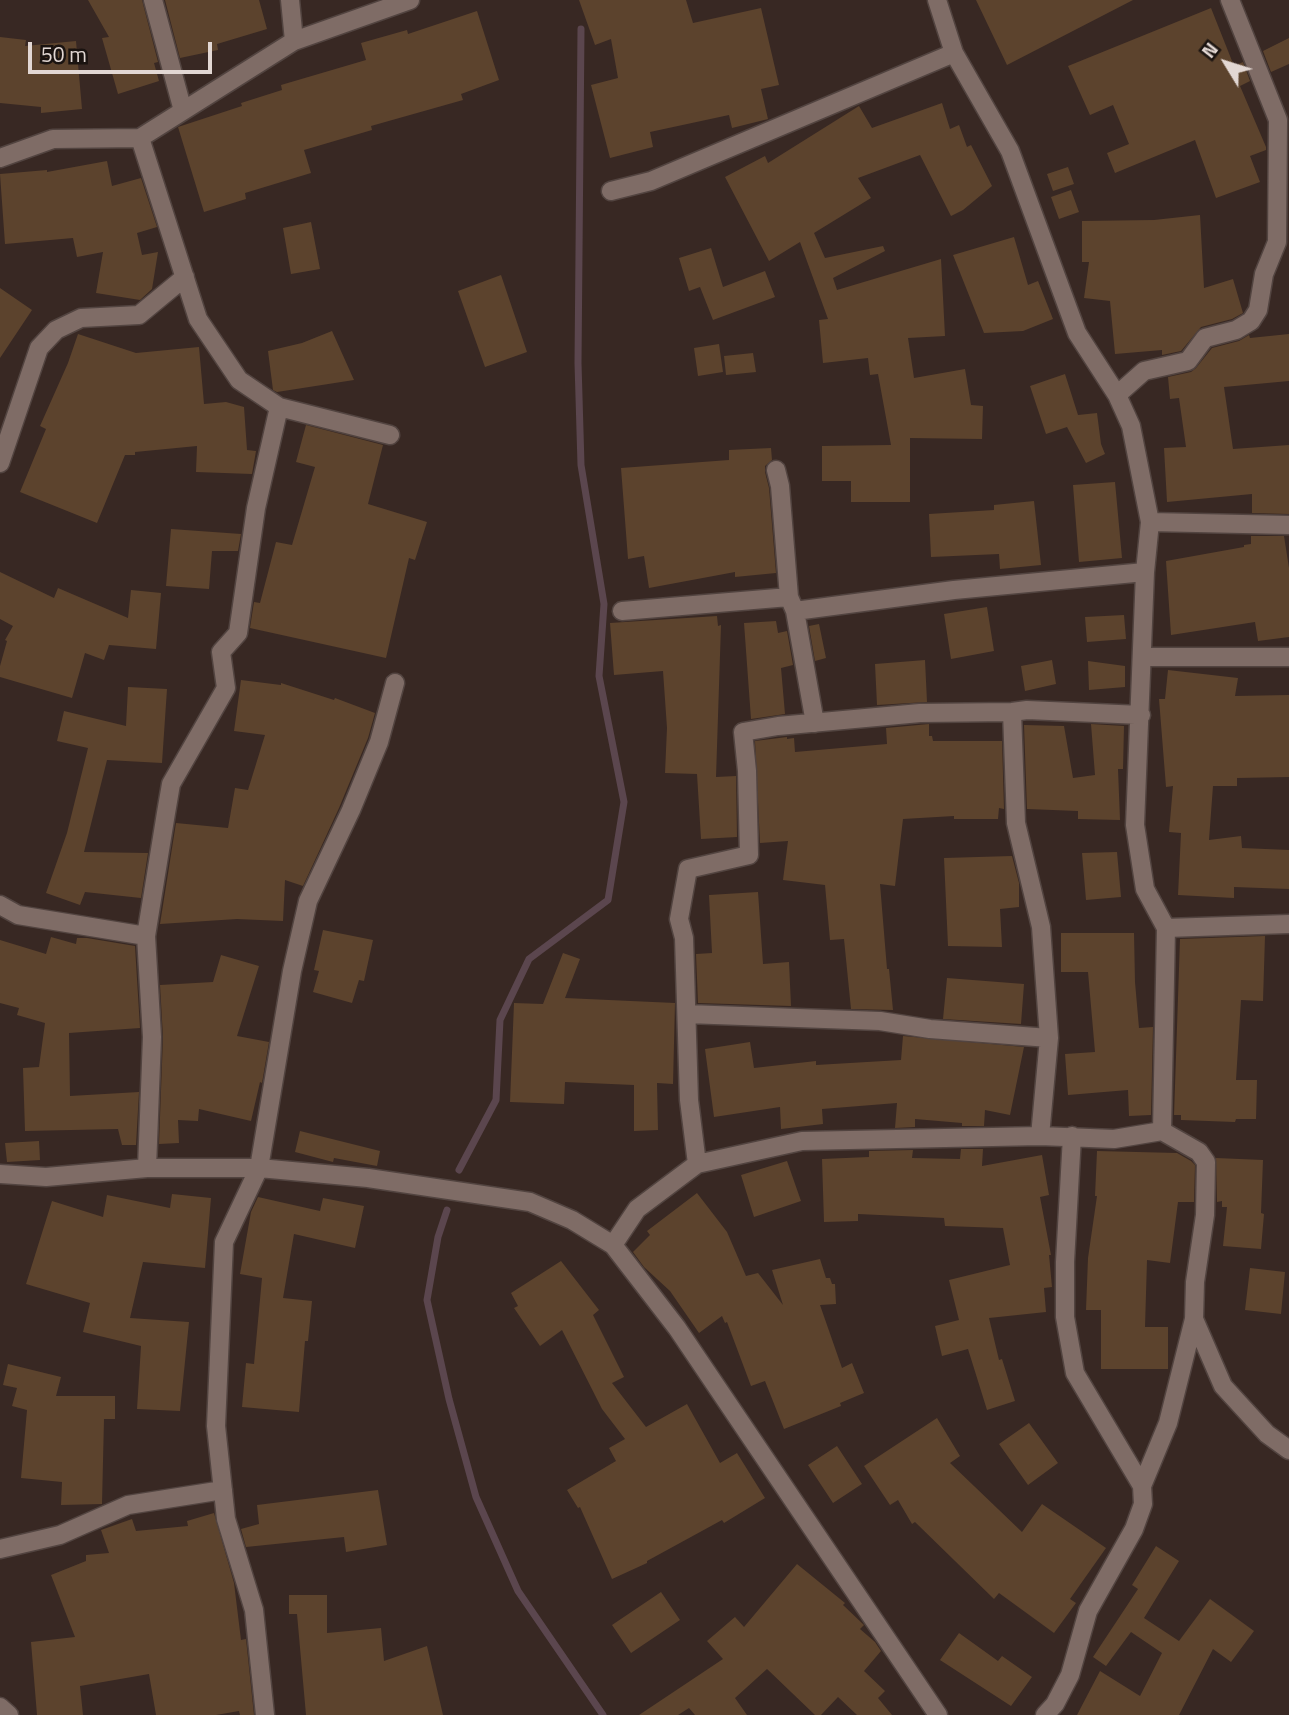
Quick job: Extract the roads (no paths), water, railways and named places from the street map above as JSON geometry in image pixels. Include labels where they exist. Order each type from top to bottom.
[{"type":"street","points":[[153,0],[183,111]]},
{"type":"street","points":[[290,0],[294,41]]},
{"type":"street","points":[[0,158],[53,139],[140,138],[294,41],[408,0]]},
{"type":"street","points":[[937,0],[954,53],[1010,151],[1077,333],[1117,395],[1131,426],[1150,522],[1145,572],[1135,825],[1145,889],[1166,928],[1162,1130]]},
{"type":"street","points":[[1117,395],[1144,371],[1188,361],[1205,338],[1236,330],[1251,321],[1258,310],[1264,274],[1277,242],[1283,117],[1230,0]]},
{"type":"street","points":[[611,191],[651,181],[954,53]]},
{"type":"street","points":[[140,138],[198,319],[239,380],[279,407],[390,435]]},
{"type":"street","points":[[0,463],[5,431],[39,348],[56,330],[81,318],[139,315],[184,278]]},
{"type":"street","points":[[146,1168],[152,1037],[146,936],[172,784],[226,688],[221,652],[238,633],[256,508],[279,407]]},
{"type":"street","points":[[776,470],[792,604],[816,723]]},
{"type":"street","points":[[1150,522],[1289,525]]},
{"type":"street","points":[[622,611],[792,604],[1145,572]]},
{"type":"street","points":[[1143,657],[1289,657]]},
{"type":"street","points":[[265,1715],[254,1609],[226,1519],[216,1426],[224,1242],[259,1168],[292,971],[307,901],[351,810],[379,742],[395,683]]},
{"type":"street","points":[[697,1164],[690,1100],[684,938],[679,919],[688,869],[749,855],[743,733],[778,726],[920,713],[1027,710],[1141,715]]},
{"type":"street","points":[[1012,712],[1016,823],[1041,926],[1049,1038],[1040,1136]]},
{"type":"street","points":[[0,905],[18,915],[146,936]]},
{"type":"street","points":[[1166,928],[1289,924]]},
{"type":"street","points":[[687,1014],[880,1021],[1049,1038]]},
{"type":"street","points":[[612,1245],[637,1209],[697,1164],[802,1141],[1040,1136],[1114,1139],[1162,1130],[1199,1152],[1206,1162],[1205,1215],[1195,1282],[1194,1319],[1168,1423],[1142,1486],[1143,1504],[1134,1529],[1088,1611],[1070,1675],[1055,1704],[1045,1715]]},
{"type":"street","points":[[1072,1136],[1065,1250],[1065,1303],[1075,1373],[1142,1486]]},
{"type":"street","points":[[0,1174],[46,1177],[146,1168],[259,1168],[368,1178],[530,1202],[572,1220],[612,1245],[677,1328],[938,1715]]},
{"type":"street","points":[[1194,1319],[1223,1386],[1267,1434],[1289,1450]]},
{"type":"street","points":[[0,1549],[60,1535],[128,1505],[223,1490]]},
{"type":"street","points":[[0,1707],[9,1715]]},
{"type":"waterway","points":[[459,1170],[496,1100],[500,1020],[529,959],[608,900],[624,802],[599,676],[604,604],[581,465],[578,363],[581,29]]},
{"type":"waterway","points":[[447,1210],[438,1237],[427,1300],[449,1399],[476,1497],[518,1591],[603,1715]]}]
